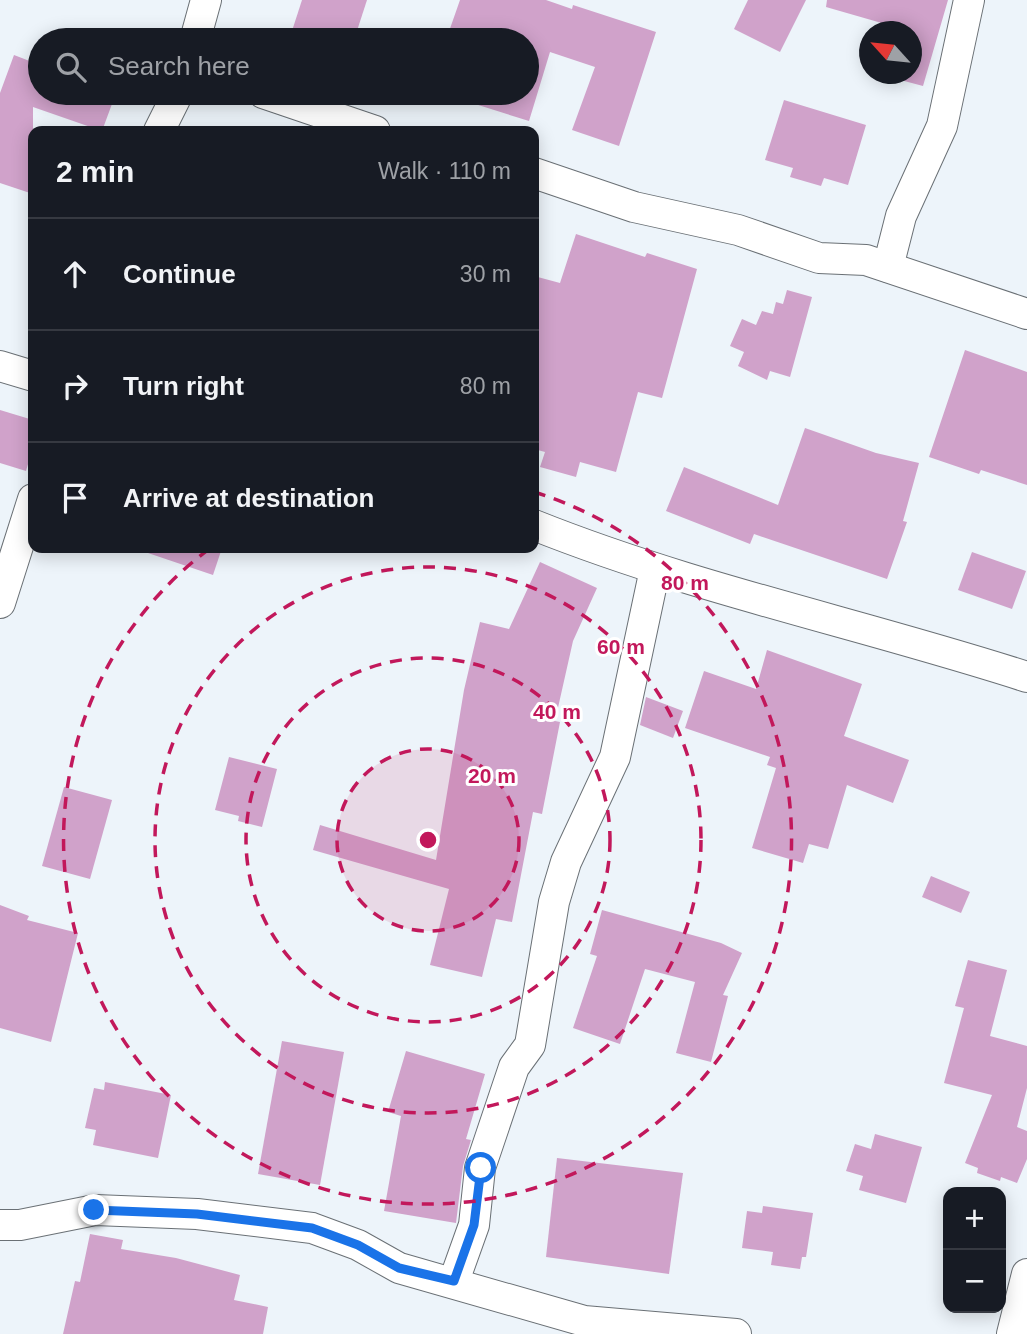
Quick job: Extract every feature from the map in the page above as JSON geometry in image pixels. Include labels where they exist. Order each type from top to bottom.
[{"type":"street","points":[[198,28],[206,0]]},
{"type":"street","points":[[888,267],[901,216],[942,126],[969,0]]},
{"type":"street","points":[[162,126],[172,105]]},
{"type":"street","points":[[298,105],[360,126]]},
{"type":"street","points":[[539,175],[634,207],[738,230],[819,258],[866,260],[976,300],[1027,314]]},
{"type":"street","points":[[0,366],[28,374]]},
{"type":"street","points":[[0,603],[28,515]]},
{"type":"street","points":[[539,527],[655,569],[934,647],[1027,677]]},
{"type":"street","points":[[454,1281],[474,1225],[481,1168],[514,1067],[530,1045],[554,902],[566,862],[615,757],[655,569]]},
{"type":"street","points":[[0,1224],[20,1225],[94,1210],[197,1214],[312,1228],[358,1245],[399,1268],[454,1281],[584,1321],[736,1334]]},
{"type":"street","points":[[1012,1334],[1027,1275]]},
{"type":"building","points":[[302,0],[367,0],[358,28],[293,28]]},
{"type":"building","points":[[460,0],[546,0],[572,9],[573,5],[656,32],[619,146],[572,130],[595,67],[550,52],[539,88],[539,28],[450,28]]},
{"type":"building","points":[[748,0],[806,0],[780,52],[734,29]]},
{"type":"building","points":[[827,0],[948,0],[923,86],[916,84],[922,84],[922,21],[875,21],[826,7]]},
{"type":"building","points":[[14,55],[28,60],[28,105],[112,105],[104,126],[88,126],[33,107],[33,126],[28,126],[28,192],[0,183],[0,93]]},
{"type":"building","points":[[784,100],[866,125],[848,185],[824,178],[821,186],[790,177],[793,168],[765,160]]},
{"type":"building","points":[[478,105],[534,105],[529,121]]},
{"type":"building","points":[[576,234],[645,257],[647,253],[697,269],[662,398],[638,392],[616,472],[580,462],[576,477],[540,467],[545,452],[539,450],[539,277],[560,283]]},
{"type":"building","points":[[787,290],[812,297],[790,377],[770,371],[767,380],[738,366],[744,352],[730,346],[742,319],[756,325],[762,311],[773,314],[776,302],[783,304]]},
{"type":"building","points":[[965,350],[1027,372],[1027,485],[981,470],[979,474],[929,457]]},
{"type":"building","points":[[0,410],[28,418],[28,464],[26,471],[0,463]]},
{"type":"building","points":[[805,428],[876,453],[919,463],[903,521],[907,522],[887,579],[754,534],[750,544],[666,511],[684,467],[778,505]]},
{"type":"building","points":[[972,552],[1026,571],[1012,609],[958,590]]},
{"type":"building","points":[[148,553],[220,553],[213,575]]},
{"type":"building","points":[[540,562],[597,588],[573,641],[555,721],[560,722],[542,814],[533,812],[512,922],[496,919],[482,977],[430,965],[449,889],[313,850],[320,825],[436,860],[464,690],[480,622],[509,629]]},
{"type":"building","points":[[767,650],[862,684],[844,736],[909,760],[893,803],[847,785],[828,849],[809,844],[803,863],[752,848],[776,768],[767,765],[770,757],[685,728],[704,671],[756,689]]},
{"type":"building","points":[[646,697],[683,711],[673,738],[640,725]]},
{"type":"building","points":[[229,757],[277,769],[262,827],[238,821],[239,816],[215,810]]},
{"type":"building","points":[[64,787],[112,800],[90,879],[42,866]]},
{"type":"building","points":[[931,876],[970,892],[961,913],[922,897]]},
{"type":"building","points":[[0,905],[29,916],[27,920],[78,933],[51,1042],[0,1028]]},
{"type":"building","points":[[602,910],[721,943],[742,953],[723,995],[728,996],[711,1062],[676,1053],[695,982],[645,969],[620,1044],[573,1028],[597,956],[590,954]]},
{"type":"building","points":[[968,960],[1007,970],[990,1036],[1027,1046],[1027,1088],[1017,1127],[1027,1131],[1027,1159],[1017,1183],[1001,1177],[1000,1181],[977,1173],[978,1168],[965,1163],[992,1095],[944,1083],[964,1008],[955,1006]]},
{"type":"building","points":[[282,1041],[344,1052],[320,1185],[258,1174]]},
{"type":"building","points":[[406,1051],[485,1074],[466,1139],[471,1140],[463,1166],[456,1223],[384,1211],[401,1116],[388,1112]]},
{"type":"building","points":[[105,1082],[171,1095],[158,1158],[93,1145],[96,1130],[85,1128],[94,1088],[104,1090]]},
{"type":"building","points":[[875,1134],[922,1147],[906,1203],[859,1190],[863,1176],[846,1171],[855,1144],[871,1149]]},
{"type":"building","points":[[557,1158],[683,1173],[669,1274],[546,1257]]},
{"type":"building","points":[[763,1206],[813,1213],[806,1257],[802,1257],[800,1269],[771,1265],[773,1252],[742,1248],[747,1211],[762,1213]]},
{"type":"building","points":[[90,1234],[123,1240],[121,1249],[176,1258],[240,1275],[234,1300],[268,1307],[263,1334],[63,1334],[75,1281],[80,1282]]},
{"type":"route","points":[[94,1210],[197,1214],[312,1228],[358,1245],[399,1268],[454,1281],[474,1225],[481,1168]]}]
